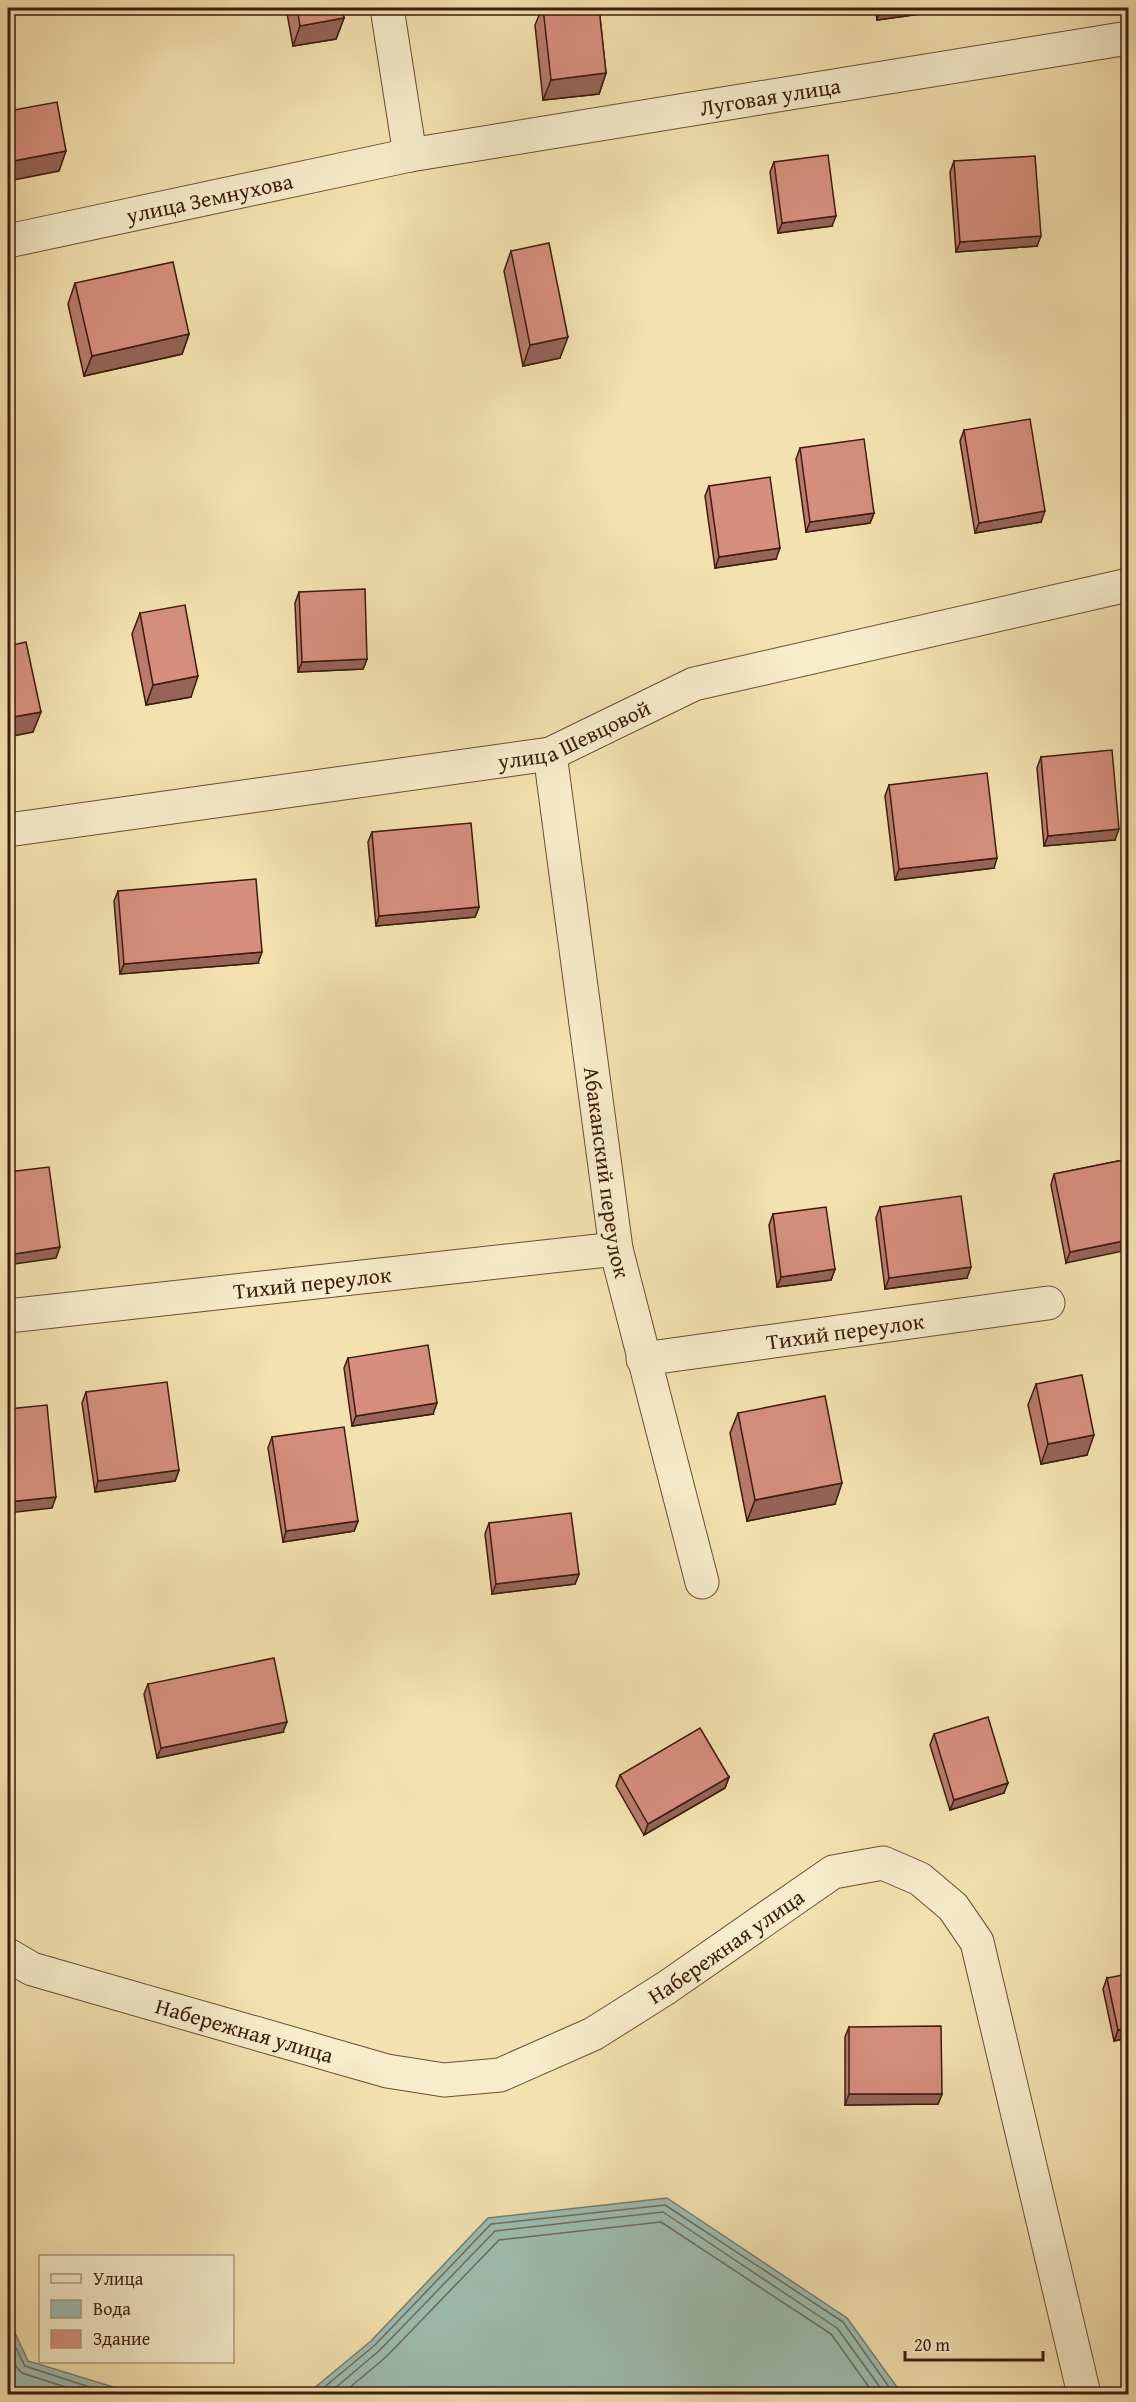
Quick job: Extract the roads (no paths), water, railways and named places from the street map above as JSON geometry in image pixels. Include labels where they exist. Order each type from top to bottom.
[{"type":"street","points":[[387,8],[410,155]]},
{"type":"street","name":"Луговая улица","points":[[410,155],[1128,38]]},
{"type":"street","name":"улица Земнухова","points":[[8,241],[410,155]]},
{"type":"street","name":"улица Шевцовой","points":[[8,830],[550,754],[694,684],[1128,585]]},
{"type":"street","name":"Абаканский переулок","points":[[550,754],[616,1249],[702,1581]]},
{"type":"street","name":"Тихий переулок","points":[[8,1316],[616,1249]]},
{"type":"street","name":"Тихий переулок","points":[[643,1359],[1048,1303]]},
{"type":"street","name":"Набережная улица","points":[[8,1955],[32,1969],[387,2071],[444,2080],[500,2075],[593,2034],[666,1988],[833,1872],[883,1863],[920,1879],[953,1907],[977,1942],[1084,2394]]},
{"type":"water","points":[[667,2198],[847,2318],[902,2394],[307,2394],[371,2341],[488,2218]]},
{"type":"water","points":[[8,2318],[28,2361],[136,2394],[8,2394]]}]
